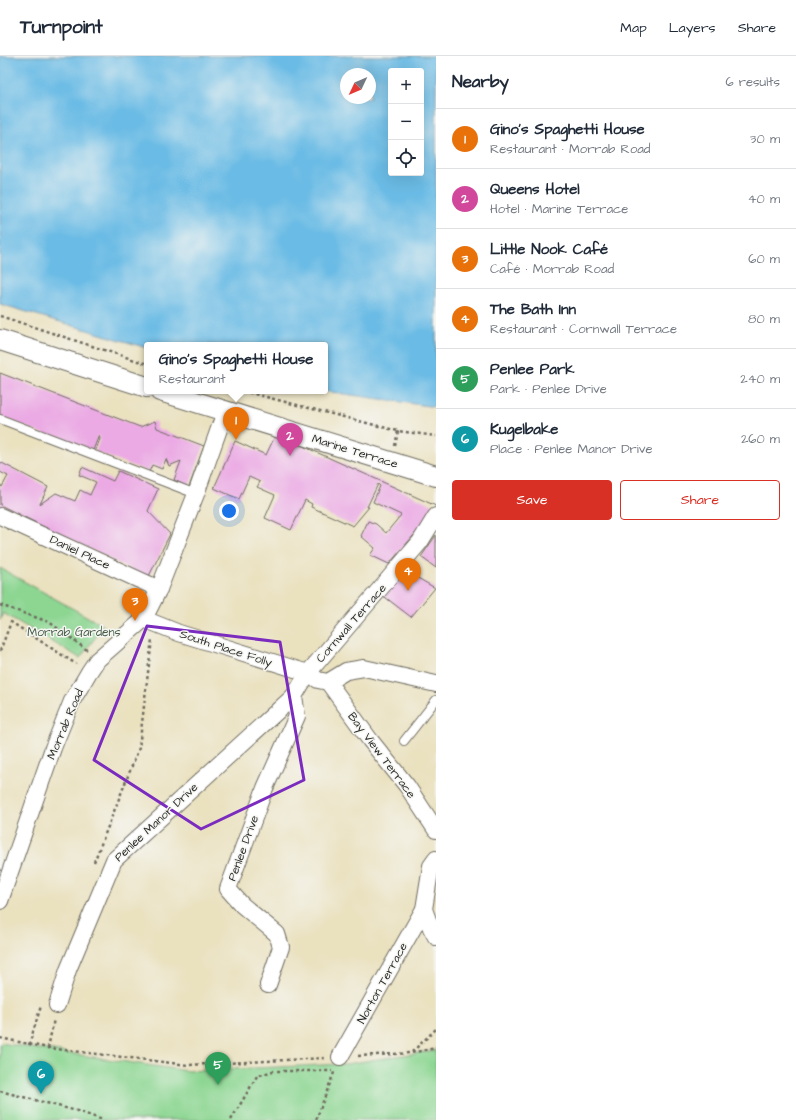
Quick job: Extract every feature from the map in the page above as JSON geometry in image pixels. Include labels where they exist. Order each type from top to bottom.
[{"type":"street","points":[[0,340],[144,386]]},
{"type":"street","name":"Marine Terrace","points":[[169,394],[436,476]]},
{"type":"street","name":"Morrab Road","points":[[0,901],[72,701],[93,666],[149,621],[159,589],[196,494],[225,412]]},
{"type":"street","name":"Daniel Place","points":[[0,516],[159,589]]},
{"type":"street","name":"Cornwall Terrace","points":[[308,674],[420,542],[436,516]]},
{"type":"street","name":"South Place Folly","points":[[149,621],[179,634],[308,674],[318,680],[328,682]]},
{"type":"street","points":[[328,682],[346,671],[364,668],[436,684]]},
{"type":"street","name":"Penlee Manor Drive","points":[[50,1003],[68,970],[114,860],[294,696],[308,674]]},
{"type":"street","name":"Bay View Terrace","points":[[328,682],[370,740],[407,786],[436,830]]},
{"type":"street","name":"Penlee Drive","points":[[268,985],[281,947],[277,934],[242,905],[228,889],[265,788],[297,716],[294,696]]},
{"type":"street","points":[[436,859],[430,866],[424,909],[436,937]]},
{"type":"street","name":"Norton Terrace","points":[[337,1064],[424,909]]},
{"type":"lane","points":[[0,419],[196,494]]},
{"type":"lane","points":[[404,741],[436,700]]},
{"type":"path","points":[[0,316],[144,363]]},
{"type":"path","points":[[35,332],[37,328]]},
{"type":"path","points":[[50,333],[52,328]]},
{"type":"path","points":[[256,394],[398,430],[436,436]]},
{"type":"path","points":[[395,445],[398,430]]},
{"type":"path","points":[[0,605],[49,622],[86,649],[93,666]]},
{"type":"path","points":[[94,864],[139,748],[149,621]]},
{"type":"path","points":[[0,651],[11,622],[93,666]]},
{"type":"path","points":[[29,1045],[50,1003]]},
{"type":"path","points":[[48,1048],[50,1003]]},
{"type":"path","points":[[411,1053],[436,1029]]},
{"type":"path","points":[[0,1038],[48,1048],[188,1065],[337,1064]]},
{"type":"path","points":[[231,1120],[257,1076],[273,1071],[337,1064],[436,1048]]},
{"type":"path","points":[[316,1120],[337,1064]]},
{"type":"path","points":[[0,1091],[103,1120]]},
{"type":"highlighted area","points":[[147,626],[280,642],[304,780],[201,829],[94,760]]},
{"type":"green space","name":"Morrab Gardens","points":[[0,568],[104,626],[80,658],[3,613],[0,620]]},
{"type":"green space","points":[[0,1043],[187,1071],[346,1064],[436,1050],[436,1120],[0,1120]]},
{"type":"water","points":[[0,56],[436,56],[436,407],[328,392],[328,342],[144,342],[144,347],[0,304]]},
{"type":"building","points":[[0,373],[140,427],[155,421],[157,428],[204,446],[189,487],[174,480],[181,461],[169,466],[166,459],[162,469],[152,465],[149,472],[95,452],[100,439],[99,435],[92,453],[0,417]]},
{"type":"building","points":[[276,434],[436,506],[433,513],[389,564],[370,555],[375,548],[361,536],[368,521],[376,524],[386,533],[401,515],[373,502],[380,486],[378,484],[367,507],[369,507],[353,526],[311,507],[312,504],[305,500],[291,530],[265,518],[275,495],[257,487],[260,482],[249,477],[239,499],[214,488],[235,441],[266,455]]},
{"type":"building","points":[[0,462],[48,487],[40,504],[56,493],[75,501],[80,490],[90,495],[96,482],[79,475],[82,467],[113,481],[118,471],[158,489],[148,511],[170,534],[148,578],[0,505],[0,484],[2,487],[8,476],[0,472]]},
{"type":"building","points":[[436,535],[436,568],[421,557]]},
{"type":"building","points":[[404,570],[435,588],[411,617],[381,594]]},
{"type":"place","name":"Gino's Spaghetti House","points":[[236,440]]},
{"type":"place","name":"Queens Hotel","points":[[290,456]]},
{"type":"place","name":"The Bath Inn","points":[[408,591]]},
{"type":"place","name":"Little Nook Café","points":[[135,621]]},
{"type":"place","name":"Penlee Park","points":[[218,1085]]},
{"type":"place","name":"Kugelbake","points":[[41,1094]]}]
